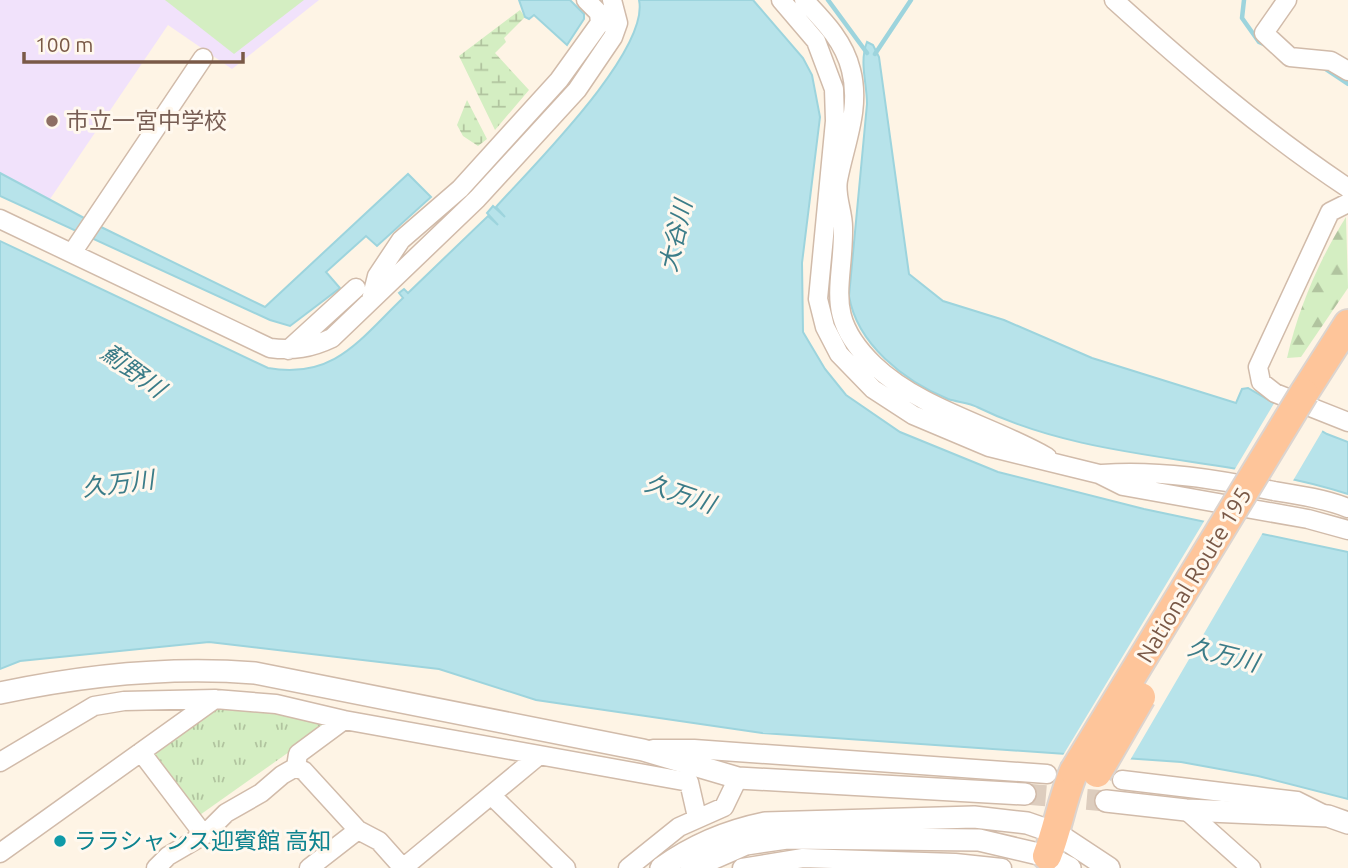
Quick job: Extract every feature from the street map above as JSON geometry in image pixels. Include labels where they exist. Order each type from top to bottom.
[{"type":"highway","name":"National Route 195","points":[[1058,852],[1063,796],[1085,774],[1312,397],[1348,324]]},
{"type":"highway","name":"National Route 195","points":[[1312,397],[1348,358]]},
{"type":"street","points":[[371,301],[377,276],[401,240],[460,189],[559,80],[580,53],[600,23],[599,13],[586,0]]},
{"type":"street","points":[[0,219],[270,348],[288,350],[316,345],[332,338],[477,199],[577,90],[616,30],[618,11],[612,0]]},
{"type":"street","points":[[781,0],[816,41],[834,89],[835,121],[818,299],[831,340],[854,372],[873,389],[913,415],[989,447],[1098,474],[1123,486],[1308,519],[1348,530]]},
{"type":"street","points":[[804,0],[832,31],[852,72],[854,117],[837,189],[843,225],[837,285],[839,307],[846,329],[868,359],[912,393],[1062,465]]},
{"type":"street","points":[[1114,0],[1180,58],[1312,165],[1348,188]]},
{"type":"street","points":[[1287,0],[1264,33],[1290,57],[1331,61],[1348,71]]},
{"type":"street","points":[[72,253],[203,58]]},
{"type":"street","points":[[1348,203],[1330,212],[1258,367],[1261,382],[1275,393],[1348,422]]},
{"type":"street","points":[[288,350],[356,288]]},
{"type":"street","points":[[1098,474],[1127,472],[1204,477],[1348,508]]},
{"type":"street","points":[[0,693],[54,681],[128,672],[201,668],[255,673],[643,750],[738,778],[1025,794]]},
{"type":"street","points":[[0,853],[215,699]]},
{"type":"street","points":[[0,762],[94,706],[124,701],[215,699],[275,705],[537,757],[689,782],[697,817]]},
{"type":"street","points":[[296,768],[298,754],[344,720]]},
{"type":"street","points":[[643,750],[694,749],[1085,774],[1297,801],[1338,820]]},
{"type":"street","points":[[141,752],[204,835]]},
{"type":"street","points":[[156,868],[167,856],[204,835],[226,813],[261,793],[282,775],[296,768],[304,771],[337,803],[358,830],[379,841],[403,868],[537,757]]},
{"type":"street","points":[[628,868],[679,827],[724,807],[738,778]]},
{"type":"street","points":[[491,795],[566,868]]},
{"type":"street","points":[[1106,802],[1338,820]]},
{"type":"street","points":[[1186,810],[1251,868]]},
{"type":"street","points":[[661,868],[709,839],[765,823],[974,817],[1027,823],[1058,852]]},
{"type":"street","points":[[309,868],[358,830]]},
{"type":"street","points":[[691,868],[746,844],[787,838],[979,840],[1058,852],[1109,868]]},
{"type":"street","points":[[743,868],[803,858],[1002,868]]},
{"type":"shaded area","name":"市立一宮中学校","points":[[0,0],[319,0],[232,69],[168,25],[50,199],[0,173]]},
{"type":"green space","points":[[165,0],[304,0],[234,54]]},
{"type":"green space","points":[[520,10],[525,17],[504,38],[506,42],[495,53],[529,90],[495,130],[459,56]]},
{"type":"green space","points":[[467,100],[487,139],[478,146],[463,136],[457,125]]},
{"type":"green space","points":[[1346,217],[1348,288],[1301,357],[1287,358],[1310,285]]},
{"type":"green space","points":[[215,708],[308,718],[321,721],[323,728],[197,817],[154,757],[156,750]]},
{"type":"water","points":[[519,0],[570,0],[584,14],[584,19],[567,45],[534,15],[529,19],[525,17]]},
{"type":"water","points":[[639,0],[753,0],[803,58],[812,75],[820,117],[802,263],[803,332],[825,369],[846,395],[900,432],[998,472],[1144,509],[1348,552],[1348,799],[1258,776],[1181,762],[762,733],[536,700],[439,669],[209,642],[20,661],[0,669],[0,241],[268,368],[311,368],[328,362],[359,341],[403,298],[399,293],[404,289],[408,293],[488,216],[498,225],[487,213],[493,206],[505,217],[496,207],[560,138],[608,78],[626,48],[637,22]]},
{"type":"water","points":[[867,42],[873,45],[879,57],[909,274],[943,301],[1004,320],[1092,358],[1236,403],[1242,389],[1248,388],[1327,434],[1348,442],[1348,494],[1256,472],[1114,449],[1021,426],[971,404],[948,399],[931,391],[885,359],[862,330],[849,296],[867,104],[863,65]]},
{"type":"water","points":[[0,173],[99,226],[265,307],[408,174],[431,197],[377,246],[366,236],[326,272],[340,288],[290,326],[270,320],[0,196]]},
{"type":"pier","points":[[1276,400],[1324,428],[1291,484],[1232,474]]},
{"type":"pier","points":[[1206,518],[1265,529],[1129,762],[1062,757]]},
{"type":"waterway","points":[[828,0],[867,53]]},
{"type":"waterway","points":[[875,54],[911,0]]},
{"type":"waterway","points":[[1244,0],[1242,18],[1259,42],[1266,45]]},
{"type":"waterway","points":[[1324,68],[1348,84]]},
{"type":"tunnel","points":[[1025,794],[1106,801]]},
{"type":"place","name":"市立一宮中学校","points":[[52,121]]},
{"type":"place","name":"ララシャンス迎賓館 高知","points":[[60,841]]},
{"type":"water label","name":"大谷川","points":[[676,236]]},
{"type":"water label","name":"薊野川","points":[[133,371]]},
{"type":"water label","name":"久万川","points":[[118,484]]},
{"type":"water label","name":"久万川","points":[[680,494]]},
{"type":"water label","name":"久万川","points":[[1223,655]]}]
